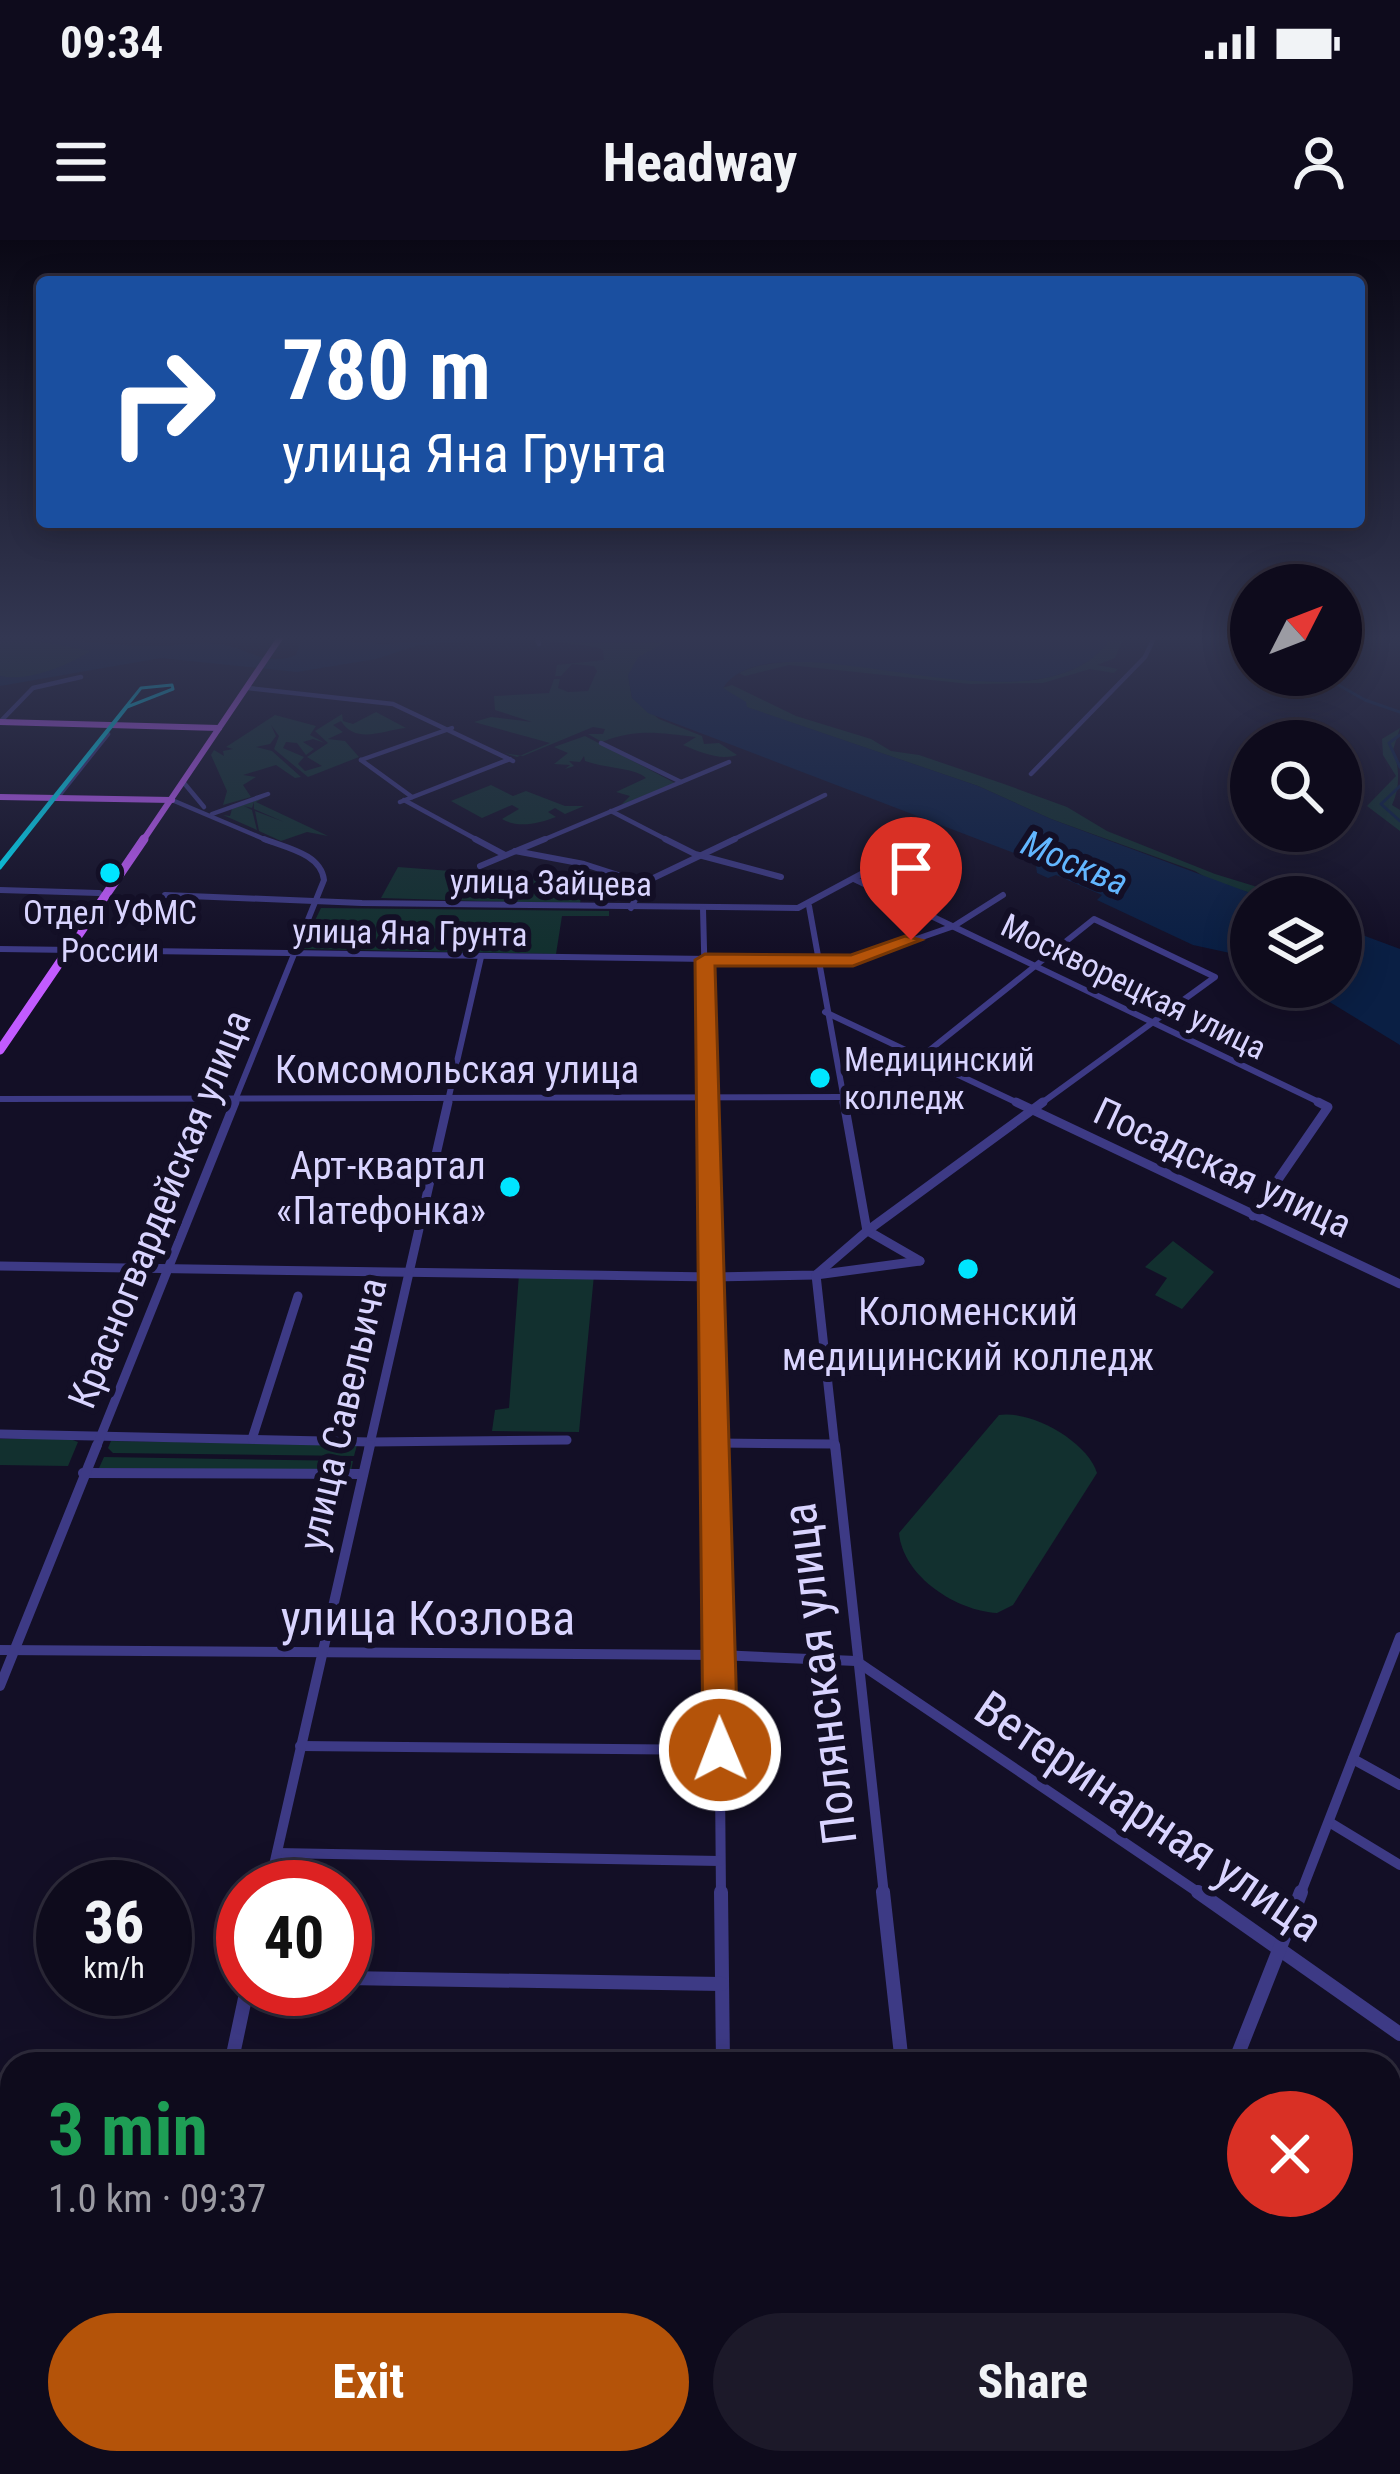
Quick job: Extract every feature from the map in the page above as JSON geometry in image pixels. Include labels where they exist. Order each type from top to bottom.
[{"type":"main road","points":[[0,1050],[210,742]]},
{"type":"main road","points":[[0,797],[172,800]]},
{"type":"street","points":[[57,798],[101,742]]},
{"type":"street","points":[[412,742],[361,760],[405,800],[505,855]]},
{"type":"street","points":[[405,800],[512,760],[479,742]]},
{"type":"street","points":[[1031,774],[1062,742]]},
{"type":"street","points":[[601,743],[681,782]]},
{"type":"street","points":[[480,866],[729,762]]},
{"type":"street","points":[[184,783],[212,814]]},
{"type":"street","points":[[212,814],[268,794]]},
{"type":"street","points":[[515,851],[639,881],[825,795]]},
{"type":"street","points":[[172,800],[315,860],[324,871],[315,902]]},
{"type":"street","points":[[611,812],[700,856],[781,877]]},
{"type":"street","name":"улица Зайцева","points":[[165,895],[631,908],[809,906],[919,843]]},
{"type":"street","name":"Москворецкая улица","points":[[854,879],[1328,1107],[1252,1216]]},
{"type":"street","points":[[631,908],[639,881]]},
{"type":"street","points":[[0,890],[99,893]]},
{"type":"street","name":"улица Яна Грунта","points":[[0,949],[853,961],[954,926],[1003,896]]},
{"type":"street","name":"Красногвардейская улица","points":[[0,1687],[7,1650],[315,902]]},
{"type":"street","points":[[0,1266],[712,1277],[816,1275],[920,1261],[868,1231],[809,906]]},
{"type":"street","points":[[703,909],[717,1443],[722,2052]]},
{"type":"street","points":[[816,1275],[868,1231],[1215,977],[1094,919],[921,1057]]},
{"type":"street","name":"улица Савельича","points":[[275,1860],[481,957]]},
{"type":"street","name":"Посадская улица","points":[[825,1012],[1400,1284]]},
{"type":"street","name":"Комсомольская улица","points":[[0,1099],[842,1097]]},
{"type":"street","name":"Полянская улица","points":[[816,1275],[901,2052]]},
{"type":"street","points":[[252,1439],[298,1296]]},
{"type":"street","points":[[0,1434],[370,1442],[567,1440]]},
{"type":"street","points":[[717,1443],[833,1444]]},
{"type":"street","points":[[83,1473],[363,1474]]},
{"type":"street","points":[[1293,1913],[1400,1637]]},
{"type":"street","name":"улица Козлова","points":[[7,1650],[718,1655],[856,1661]]},
{"type":"street","name":"Ветеринарная улица","points":[[856,1661],[1282,1941],[1400,2034]]},
{"type":"street","points":[[300,1746],[720,1750]]},
{"type":"street","points":[[1353,1759],[1400,1785]]},
{"type":"street","points":[[1329,1822],[1400,1864]]},
{"type":"street","points":[[277,1853],[720,1862]]},
{"type":"street","points":[[1239,2052],[1282,1941]]},
{"type":"street","points":[[372,1978],[722,1984]]},
{"type":"street","points":[[233,2052],[241,2016]]},
{"type":"green space","points":[[233,742],[271,742],[256,747],[272,751],[301,777],[276,765],[243,775],[256,777],[243,785],[251,797],[223,805],[227,791],[211,755],[214,750],[224,756],[223,751],[233,749],[226,747]]},
{"type":"green space","points":[[277,742],[286,742],[283,748],[304,757],[298,764],[305,771],[322,766],[307,757],[328,743],[346,742],[359,757],[308,777],[274,749]]},
{"type":"green space","points":[[289,742],[303,742],[314,749],[306,755],[297,743]]},
{"type":"green space","points":[[597,742],[675,783],[621,805],[630,796],[616,792],[646,778],[585,761],[584,756],[580,762],[569,761],[574,766],[565,769],[570,765],[554,764],[568,753],[554,747]]},
{"type":"green space","points":[[850,742],[876,742],[1067,807],[1107,831],[1230,879],[1230,887],[978,786]]},
{"type":"green space","points":[[1382,742],[1395,742],[1398,778],[1392,805],[1400,810],[1400,831],[1367,806],[1396,776],[1383,755]]},
{"type":"green space","points":[[719,743],[737,755],[724,757],[683,745]]},
{"type":"green space","points":[[491,785],[513,796],[526,791],[565,806],[584,806],[565,814],[555,808],[548,812],[556,817],[522,824],[502,819],[519,809],[512,805],[482,818],[451,801]]},
{"type":"green space","points":[[263,798],[256,802],[328,836],[307,832],[281,841],[259,831],[255,811],[284,822],[254,809],[254,802],[252,808],[244,806],[252,810],[257,830],[223,815],[230,816],[232,809]]},
{"type":"green space","points":[[398,867],[583,881],[580,904],[381,898]]},
{"type":"green space","points":[[321,908],[609,911],[609,916],[562,916],[556,954],[301,949]]},
{"type":"green space","points":[[1173,1241],[1214,1272],[1182,1309],[1155,1295],[1167,1278],[1145,1267]]},
{"type":"green space","points":[[519,1274],[594,1275],[579,1432],[492,1431],[495,1410],[509,1408]]},
{"type":"green space","points":[[999,1415],[1026,1417],[1056,1430],[1082,1450],[1097,1473],[1013,1605],[997,1613],[965,1606],[934,1589],[910,1564],[899,1533]]},
{"type":"green space","points":[[0,1439],[78,1442],[68,1466],[0,1465]]},
{"type":"green space","points":[[111,1441],[357,1445],[354,1456],[113,1453],[108,1448]]},
{"type":"green space","points":[[104,1457],[353,1461],[351,1471],[99,1468]]},
{"type":"water","name":"Москва","points":[[724,742],[850,742],[978,786],[1051,819],[1230,885],[1230,953],[1193,945],[1097,900],[1102,895],[1056,875],[1048,878],[1037,873],[1036,866],[1014,853]]},
{"type":"water","points":[[1362,935],[1400,949],[1400,1045],[1340,1008],[1362,1008]]},
{"type":"waterway","points":[[1390,742],[1400,767]]},
{"type":"waterway","points":[[1400,786],[1381,804],[1400,821]]},
{"type":"waterway","points":[[914,840],[935,826]]},
{"type":"tram line","points":[[0,864],[98,742]]},
{"type":"tram line","points":[[0,868],[99,742]]},
{"type":"place","name":"Отдел УФМС России","points":[[110,873]]},
{"type":"place","name":"Медицинский колледж","points":[[820,1078]]},
{"type":"place","name":"Арт-квартал «Патефонка»","points":[[510,1187]]},
{"type":"place","name":"Коломенский медицинский колледж","points":[[968,1269]]},
{"type":"route","points":[[720,1750],[705,960],[853,961],[911,940]]}]
